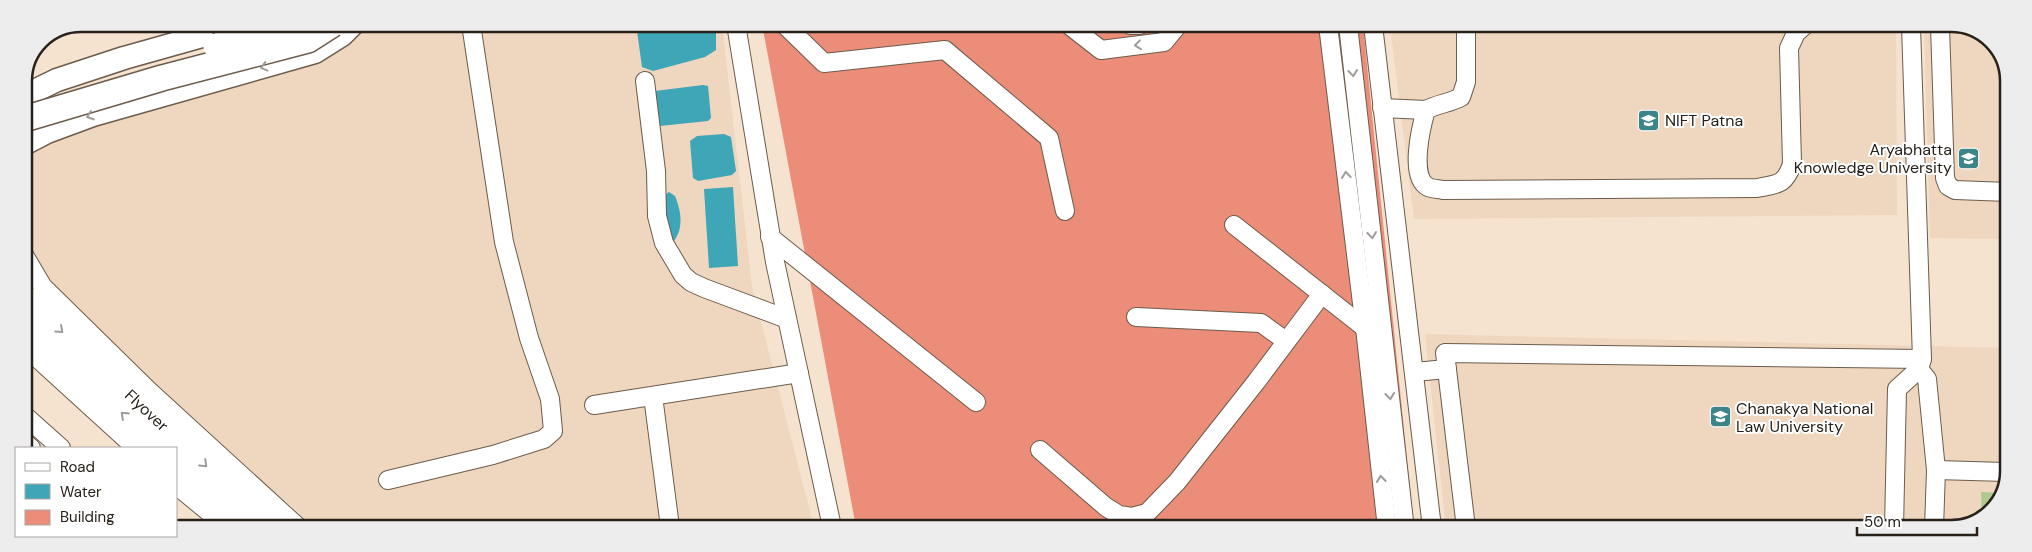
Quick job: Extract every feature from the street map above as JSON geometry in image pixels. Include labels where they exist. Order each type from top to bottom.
[{"type":"highway","points":[[32,99],[265,32]]},
{"type":"highway","points":[[32,117],[162,78],[308,40],[320,32]]},
{"type":"highway","name":"Flyover","points":[[33,305],[153,414],[261,520]]},
{"type":"highway","name":"Flyover","points":[[33,327],[159,447]]},
{"type":"highway","points":[[178,465],[238,520]]},
{"type":"main road","points":[[32,92],[57,80],[118,60],[217,32]]},
{"type":"main road","points":[[32,140],[47,132],[128,104],[315,52],[346,32]]},
{"type":"main road","points":[[118,60],[128,104]]},
{"type":"street","points":[[388,480],[493,455],[544,439],[553,431],[550,399],[529,338],[504,242],[472,32]]},
{"type":"street","points":[[737,32],[770,237],[830,520]]},
{"type":"street","points":[[792,32],[824,63],[945,50],[1049,138],[1065,211]]},
{"type":"street","points":[[1078,32],[1101,50],[1164,42],[1172,32]]},
{"type":"street","points":[[1329,32],[1387,520]]},
{"type":"street","points":[[1349,32],[1404,520]]},
{"type":"street","points":[[1374,32],[1431,520]]},
{"type":"street","points":[[1382,108],[1426,110],[1435,105],[1452,102],[1461,97],[1466,82],[1466,32]]},
{"type":"street","points":[[1426,110],[1417,158],[1418,171],[1421,180],[1427,186],[1443,190],[1742,188],[1772,186],[1780,183],[1788,176],[1792,164],[1790,48],[1797,32]]},
{"type":"street","points":[[1911,32],[1920,364],[1928,379],[1936,470],[1934,520]]},
{"type":"street","points":[[1940,32],[1945,178],[1948,186],[1955,190],[1999,192]]},
{"type":"street","points":[[645,81],[656,171],[657,216],[664,243],[677,267],[683,275],[698,285],[787,319]]},
{"type":"street","points":[[1234,225],[1365,328],[1383,328]]},
{"type":"street","points":[[770,237],[976,402]]},
{"type":"street","points":[[32,269],[43,287],[50,294],[286,520]]},
{"type":"street","points":[[1040,450],[1106,507],[1119,515],[1132,517],[1147,513],[1177,482],[1322,294]]},
{"type":"street","points":[[1136,316],[1261,323],[1286,341]]},
{"type":"street","points":[[1465,520],[1446,353],[1920,364]]},
{"type":"street","points":[[33,354],[135,447]]},
{"type":"street","points":[[1894,520],[1897,389],[1920,364]]},
{"type":"street","points":[[1414,372],[1447,369]]},
{"type":"street","points":[[594,405],[799,373]]},
{"type":"street","points":[[653,396],[669,520]]},
{"type":"street","points":[[33,423],[60,447]]},
{"type":"street","points":[[1936,470],[2000,472]]},
{"type":"street","points":[[178,487],[220,520]]},
{"type":"shaded area","points":[[331,32],[723,32],[752,287],[812,520],[306,520],[33,290],[32,129]]},
{"type":"shaded area","name":"NIFT Patna","points":[[1391,32],[1896,32],[1897,215],[1414,219]]},
{"type":"shaded area","name":"Aryabhatta Knowledge University","points":[[1924,32],[1951,32],[1969,36],[1978,41],[1989,52],[1999,72],[1999,239],[1930,238]]},
{"type":"shaded area","name":"Chanakya National Law University","points":[[1425,334],[2000,348],[2000,471],[1998,483],[1991,498],[1985,505],[1975,513],[1960,519],[1445,520]]},
{"type":"green space","points":[[1981,492],[1994,493],[1991,498],[1982,508]]},
{"type":"water","points":[[637,32],[716,32],[716,50],[705,57],[653,71],[642,67]]},
{"type":"water","points":[[708,86],[711,118],[708,121],[660,126],[652,121],[649,95],[655,91]]},
{"type":"water","points":[[724,134],[731,137],[736,171],[732,175],[698,181],[693,178],[690,141],[697,136]]},
{"type":"water","points":[[733,187],[738,266],[709,268],[704,189]]},
{"type":"water","points":[[669,192],[675,196],[680,213],[679,230],[674,241],[668,239],[662,197]]},
{"type":"building","points":[[763,32],[1364,32],[1413,520],[855,520]]},
{"type":"place","name":"NIFT Patna","points":[[1649,120]]},
{"type":"place","name":"Aryabhatta Knowledge University","points":[[1968,158]]},
{"type":"place","name":"Chanakya National Law University","points":[[1720,417]]}]
